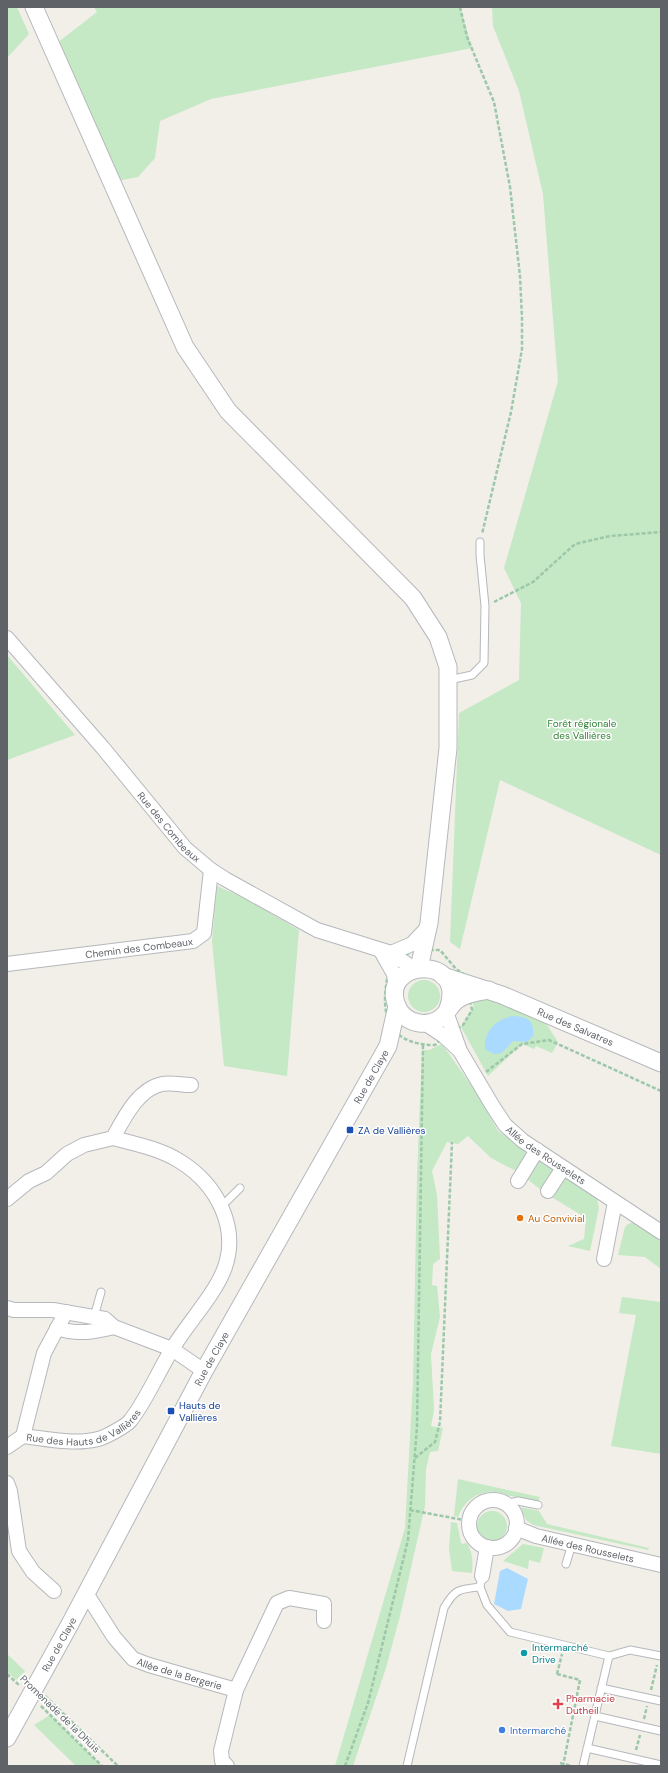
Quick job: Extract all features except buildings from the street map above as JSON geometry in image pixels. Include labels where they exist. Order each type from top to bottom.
[{"type":"street","points":[[34,7],[186,347],[228,411],[413,598],[438,637],[448,667],[448,748],[428,925],[428,947],[439,973],[448,983],[451,992],[451,1001],[447,1011]]},
{"type":"street","name":"Rue des Combeaux","points":[[7,638],[103,748],[185,848],[211,870],[317,930],[399,961]]},
{"type":"street","name":"Chemin des Combeaux","points":[[7,964],[193,942],[204,933],[211,870]]},
{"type":"street","points":[[399,961],[428,925]]},
{"type":"street","points":[[399,961],[428,947]]},
{"type":"street","points":[[396,1031],[396,988],[403,976],[399,961]]},
{"type":"street","name":"Rue des Salvatres","points":[[399,961],[439,973],[468,988],[489,990],[661,1064]]},
{"type":"street","points":[[447,1011],[468,988]]},
{"type":"street","points":[[397,1006],[409,1020],[422,1023],[448,1033]]},
{"type":"street","name":"Rue de Claye","points":[[7,1738],[35,1694],[86,1593],[204,1371],[396,1031],[410,1026],[435,1021],[447,1011]]},
{"type":"street","name":"Allée des Rousselets","points":[[447,1011],[448,1033],[505,1125],[563,1168],[661,1232]]},
{"type":"street","points":[[7,1199],[29,1181],[46,1173],[67,1154],[84,1145],[113,1138],[126,1115],[147,1090],[163,1084],[191,1085]]},
{"type":"street","name":"Rue des Hauts de Vallières","points":[[66,1312],[44,1353],[23,1436],[62,1442],[99,1439],[129,1423],[172,1349],[215,1287],[225,1268],[229,1248],[229,1228],[222,1207],[210,1187],[181,1162],[148,1146],[113,1138]]},
{"type":"street","points":[[518,1181],[537,1150]]},
{"type":"street","points":[[548,1191],[563,1168]]},
{"type":"street","points":[[604,1259],[615,1202]]},
{"type":"street","points":[[7,1308],[66,1312],[105,1319],[114,1327],[172,1349],[204,1371]]},
{"type":"street","points":[[57,1328],[71,1333],[93,1332],[114,1327]]},
{"type":"street","points":[[7,1447],[23,1436]]},
{"type":"street","points":[[7,1483],[10,1491],[19,1551],[33,1572],[54,1591]]},
{"type":"street","points":[[498,1500],[505,1504],[515,1514],[516,1528],[514,1535],[502,1546],[487,1547],[475,1540],[471,1534],[469,1521],[476,1507],[483,1502],[498,1500]]},
{"type":"street","name":"Allée des Rousselets","points":[[516,1528],[536,1536],[661,1565]]},
{"type":"street","points":[[481,1582],[487,1547]]},
{"type":"street","name":"Allée de la Bergerie","points":[[86,1593],[114,1637],[133,1659],[236,1690]]},
{"type":"street","name":"Allée de la Bergerie","points":[[227,1766],[222,1761],[221,1751],[236,1690],[277,1603],[289,1598],[324,1604],[324,1621]]},
{"type":"lane","points":[[448,680],[472,675],[484,663],[485,606],[480,542]]},
{"type":"lane","points":[[222,1207],[240,1188]]},
{"type":"lane","points":[[94,1317],[101,1292]]},
{"type":"lane","points":[[505,1504],[518,1501],[538,1505]]},
{"type":"lane","points":[[566,1564],[572,1544]]},
{"type":"lane","points":[[407,1766],[444,1608],[452,1595],[460,1589],[481,1582],[487,1605],[510,1632],[609,1656],[630,1650],[661,1656]]},
{"type":"lane","points":[[583,1766],[609,1656]]},
{"type":"lane","points":[[601,1688],[661,1701]]},
{"type":"lane","points":[[595,1716],[661,1731]]},
{"type":"lane","points":[[587,1748],[661,1765]]},
{"type":"path","points":[[460,7],[467,37],[494,102],[510,187],[520,276],[522,318],[522,350],[511,412],[480,542]]},
{"type":"path","points":[[485,606],[533,582],[575,544],[610,536],[661,532]]},
{"type":"path","points":[[420,941],[428,947],[440,950],[456,969],[464,975],[472,1010],[467,1015],[464,1025],[448,1033],[434,1045],[423,1045],[410,1041],[396,1031],[388,1023],[385,1007],[386,980],[399,961],[420,941]]},
{"type":"path","points":[[477,1079],[522,1044],[548,1040],[661,1091]]},
{"type":"path","points":[[345,1766],[368,1703],[408,1540],[417,1426],[423,1045]]},
{"type":"path","points":[[415,1458],[435,1442],[440,1422],[452,1142]]},
{"type":"path","points":[[410,1510],[469,1521]]},
{"type":"path","points":[[564,1645],[557,1674],[580,1680],[562,1764],[572,1766]]},
{"type":"path","name":"Promenade de la Dhuis","points":[[7,1674],[35,1694],[118,1766]]},
{"type":"path","name":"Promenade de la Dhuis","points":[[35,1694],[102,1766]]},
{"type":"path","points":[[634,1759],[642,1727]]},
{"type":"green space","points":[[7,7],[17,7],[29,34],[7,58]]},
{"type":"green space","points":[[94,7],[460,7],[472,48],[211,99],[160,121],[155,158],[138,177],[117,181],[57,43],[97,12]]},
{"type":"green space","name":"Forêt régionale des Vallières","points":[[492,7],[661,7],[661,855],[500,780],[460,949],[450,942],[459,713],[519,680],[521,603],[504,568],[558,381],[543,194],[519,91],[493,26]]},
{"type":"green space","points":[[7,655],[75,735],[7,760]]},
{"type":"green space","points":[[217,886],[242,897],[299,930],[287,1076],[224,1066],[212,941]]},
{"type":"green space","points":[[421,980],[427,980],[437,987],[440,996],[439,1002],[433,1009],[427,1012],[421,1012],[411,1005],[408,999],[408,993],[415,983]]},
{"type":"green space","points":[[480,998],[491,999],[545,1022],[558,1042],[552,1053],[536,1046],[534,1049],[522,1044],[488,1076],[461,1027],[474,1006],[471,1000]]},
{"type":"green space","points":[[442,1044],[478,1095],[498,1131],[522,1148],[526,1153],[526,1159],[516,1171],[491,1158],[468,1136],[458,1144],[447,1142],[432,1171],[437,1195],[440,1259],[433,1264],[432,1285],[437,1286],[440,1317],[431,1354],[434,1410],[431,1426],[443,1428],[438,1451],[430,1452],[426,1469],[425,1506],[401,1612],[386,1668],[353,1766],[335,1766],[405,1528],[413,1382],[417,1178],[422,1050],[429,1050]]},
{"type":"green space","points":[[538,1160],[553,1170],[541,1190],[526,1178]]},
{"type":"green space","points":[[565,1176],[597,1199],[599,1208],[590,1251],[568,1246],[584,1239],[586,1218],[550,1196]]},
{"type":"green space","points":[[634,1222],[661,1239],[661,1269],[645,1257],[618,1255],[625,1227]]},
{"type":"green space","points":[[622,1297],[661,1302],[661,1454],[611,1446],[636,1315],[619,1313]]},
{"type":"green space","points":[[458,1479],[540,1497],[538,1501],[495,1492],[482,1493],[470,1500],[465,1505],[458,1517],[454,1516]]},
{"type":"green space","points":[[521,1507],[539,1511],[547,1524],[649,1548],[648,1550],[533,1525],[526,1520]]},
{"type":"green space","points":[[492,1511],[503,1515],[507,1526],[503,1537],[492,1541],[481,1537],[477,1526],[481,1515]]},
{"type":"green space","points":[[451,1522],[457,1523],[461,1543],[467,1543],[469,1547],[472,1558],[472,1573],[452,1571],[449,1549]]},
{"type":"green space","points":[[523,1544],[544,1548],[540,1563],[529,1560],[528,1569],[503,1561]]},
{"type":"green space","points":[[7,1654],[25,1671],[16,1680],[7,1671]]},
{"type":"green space","points":[[50,1715],[102,1766],[76,1766],[34,1725]]},
{"type":"water","points":[[513,1016],[523,1017],[529,1020],[533,1026],[533,1036],[527,1042],[513,1041],[504,1051],[498,1054],[494,1054],[485,1049],[485,1043],[492,1027],[501,1020]]},
{"type":"water","points":[[507,1568],[528,1579],[521,1609],[508,1611],[494,1604],[500,1571]]},
{"type":"place","name":"ZA de Vallières","points":[[350,1130]]},
{"type":"place","name":"Au Convivial","points":[[520,1218]]},
{"type":"place","name":"Hauts de Vallières","points":[[171,1411]]},
{"type":"place","name":"Intermarché Drive","points":[[524,1653]]},
{"type":"place","name":"Pharmacie Dutheil","points":[[558,1704]]},
{"type":"place","name":"Intermarché","points":[[502,1730]]}]
